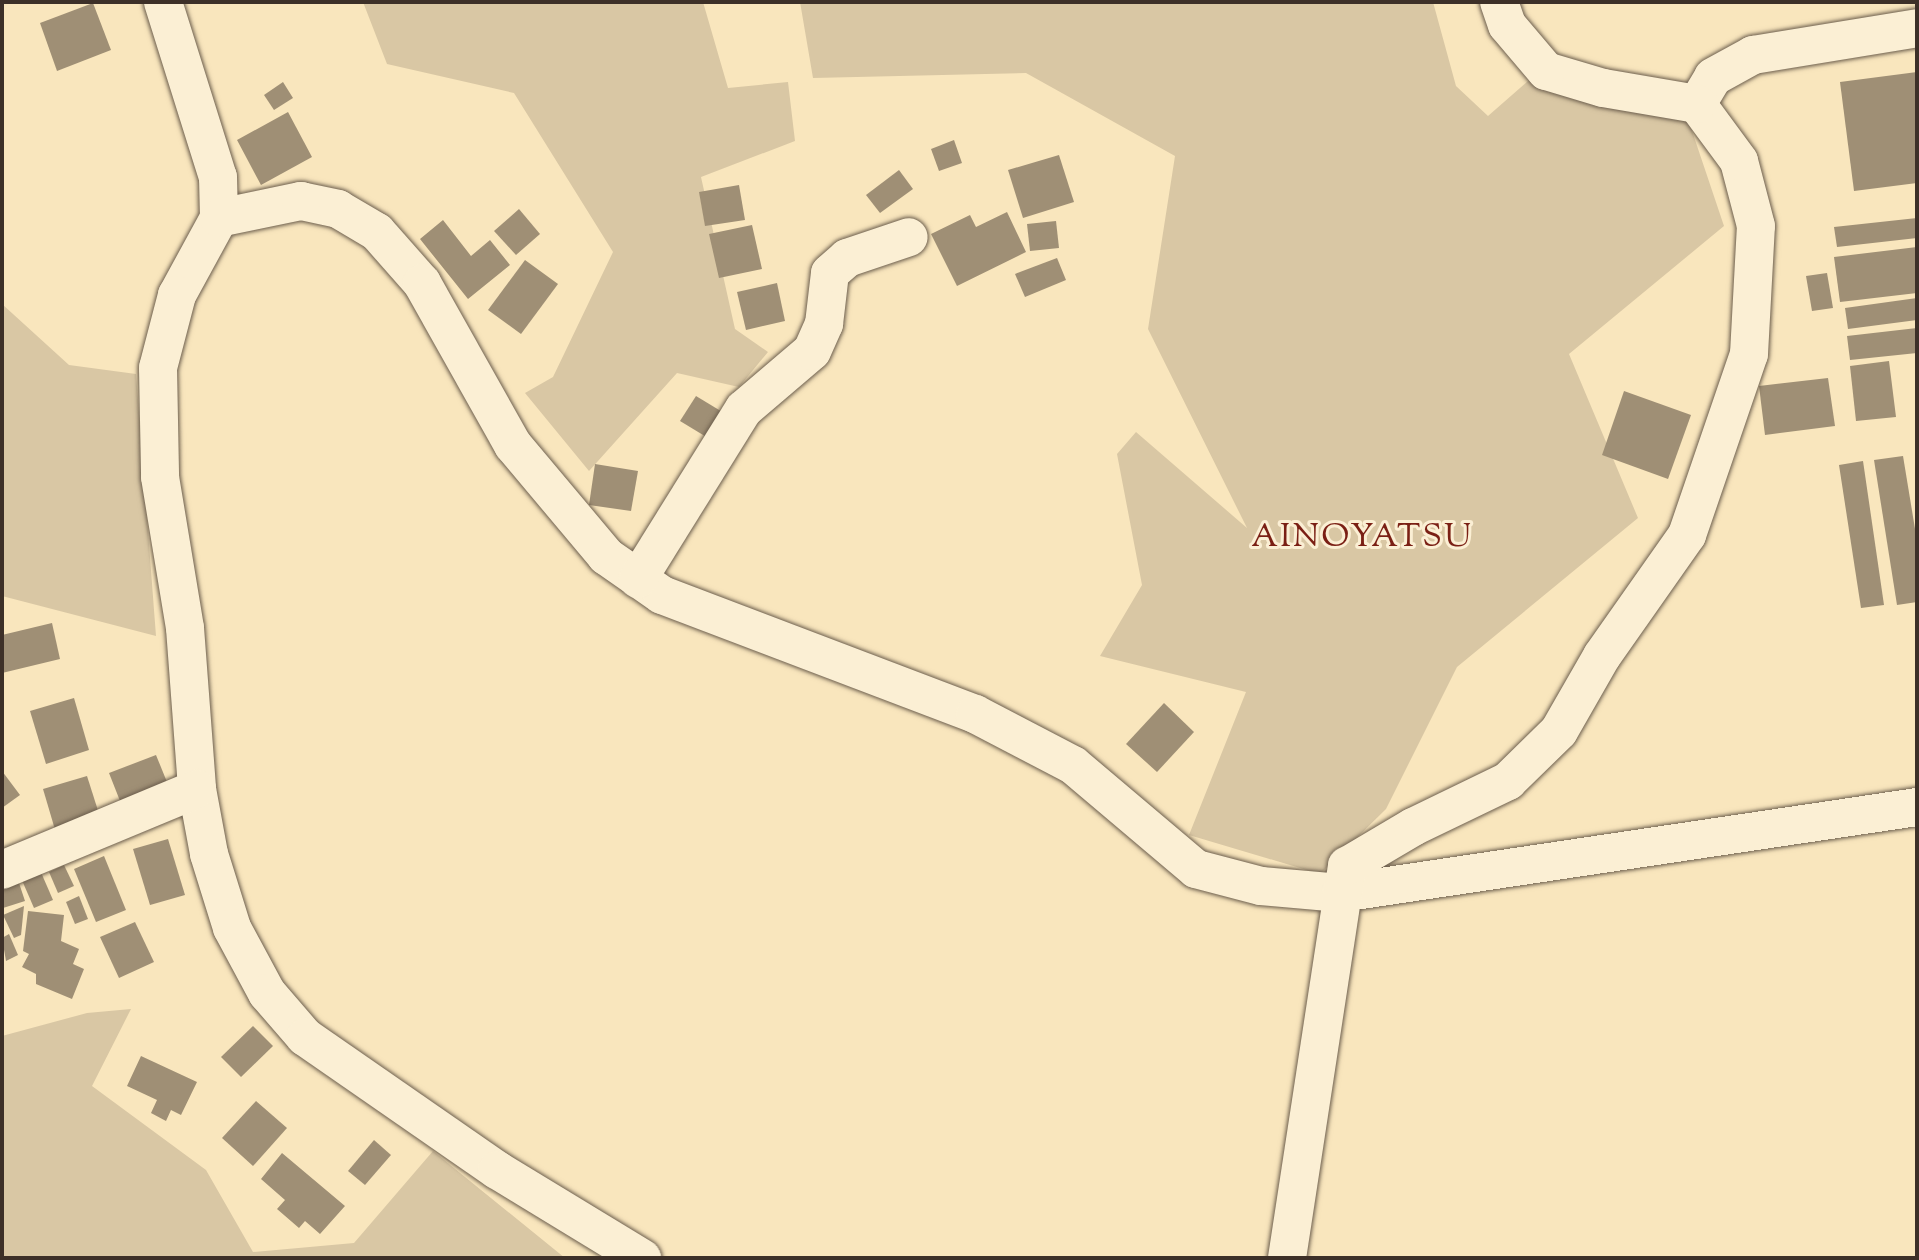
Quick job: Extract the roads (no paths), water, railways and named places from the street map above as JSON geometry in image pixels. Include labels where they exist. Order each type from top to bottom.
[{"type":"street","points":[[163,2],[218,177],[219,218],[177,295],[158,368],[160,477],[185,628],[197,789],[209,854],[232,928],[267,993],[305,1037],[497,1170],[642,1258]]},
{"type":"street","points":[[1287,1258],[1347,866],[1413,827],[1508,781],[1559,731],[1602,656],[1687,535],[1749,354],[1756,226],[1739,161],[1697,104],[1603,88],[1546,71],[1507,26],[1499,2]]},
{"type":"street","points":[[1697,104],[1713,77],[1753,55],[1917,29]]},
{"type":"street","points":[[219,218],[301,201],[338,209],[377,232],[422,283],[513,445],[607,556],[662,595],[975,714],[1073,765],[1196,869],[1261,886],[1341,893],[1917,807]]},
{"type":"street","points":[[638,579],[744,409],[812,351],[824,324],[830,273],[847,258],[909,237]]},
{"type":"street","points":[[2,870],[197,789]]},
{"type":"district","name":"AINOYATSU","points":[[1362,539]]}]
